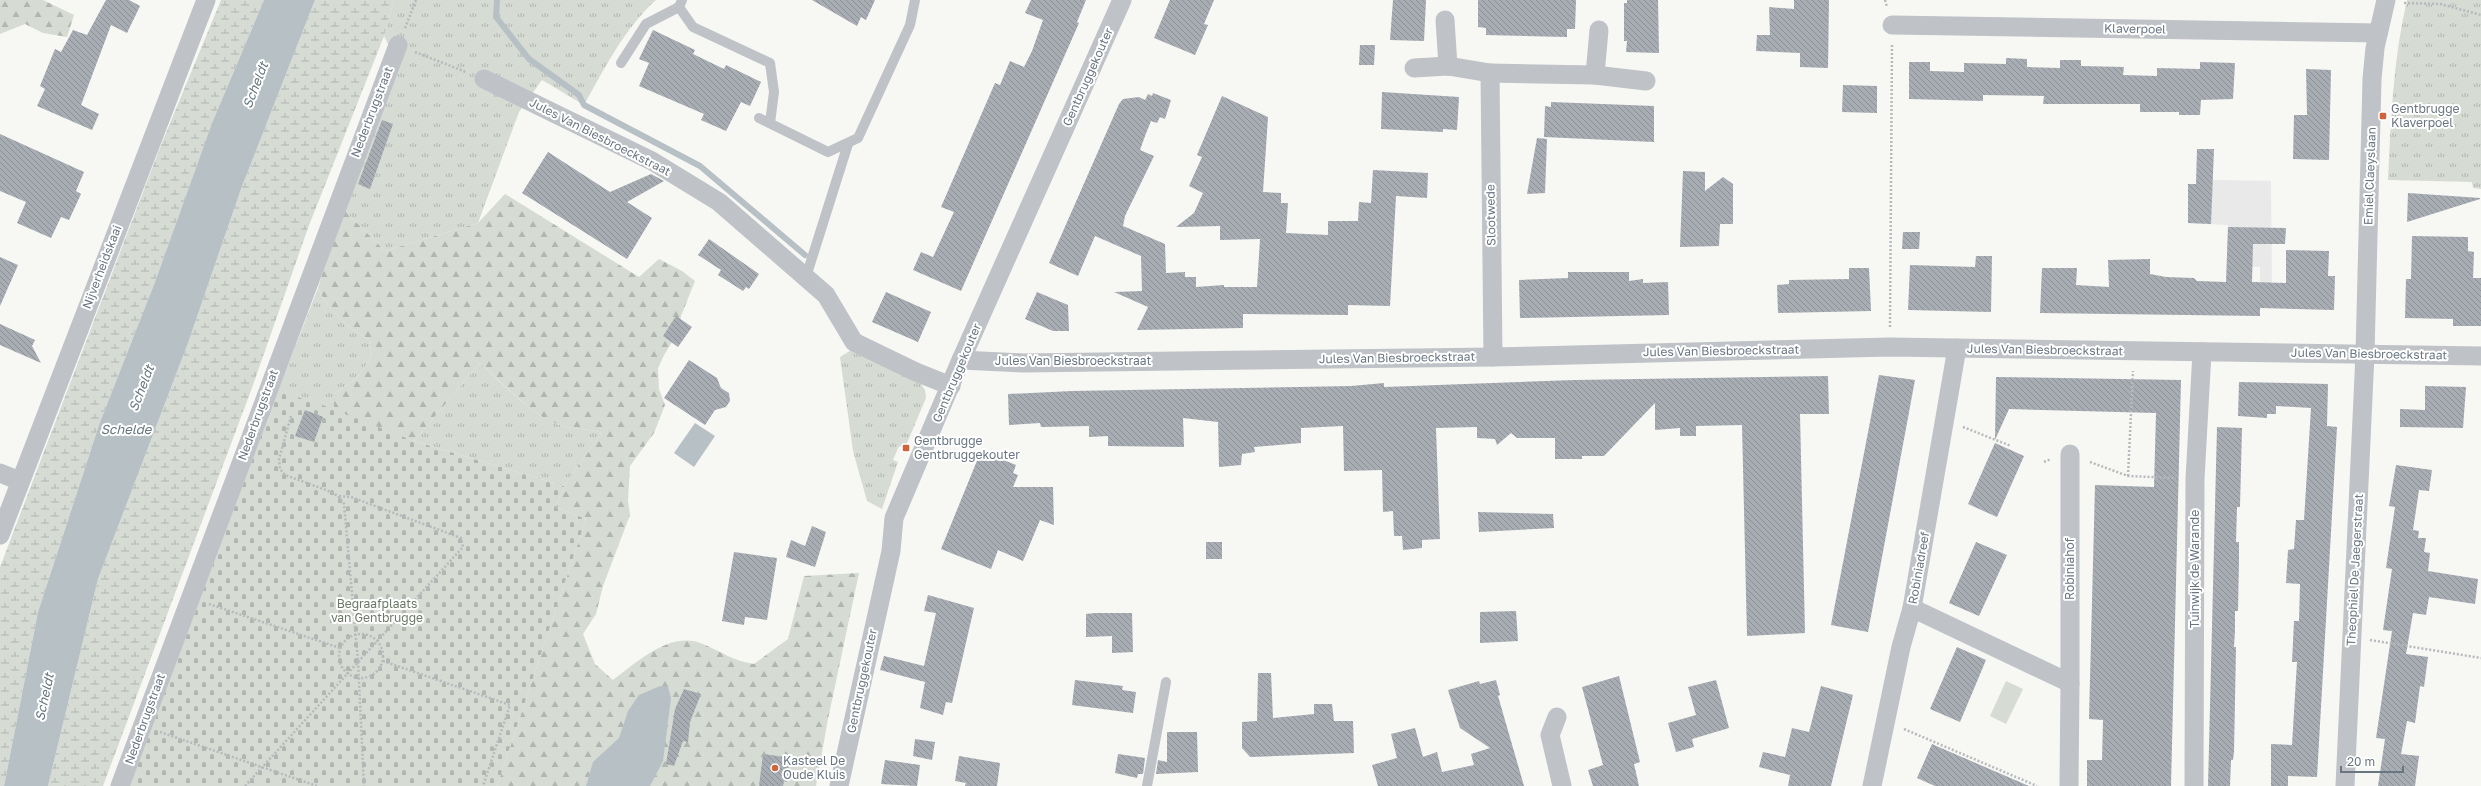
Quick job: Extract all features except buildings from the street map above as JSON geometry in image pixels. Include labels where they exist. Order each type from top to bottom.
[{"type":"street","name":"Nijverheidskaai","points":[[0,535],[206,0]]},
{"type":"street","name":"Gentbruggekouter","points":[[839,786],[891,551],[894,518],[961,360],[1122,0]]},
{"type":"street","name":"Emiel Claeyslaan","points":[[2365,354],[2372,79],[2378,33],[2386,1]]},
{"type":"street","points":[[1445,20],[1448,66]]},
{"type":"street","name":"Klaverpoel","points":[[1892,25],[2378,33]]},
{"type":"street","points":[[1595,75],[1599,30]]},
{"type":"street","name":"Nederbrugstraat","points":[[120,786],[398,45]]},
{"type":"street","points":[[1414,68],[1448,66],[1490,73],[1595,75],[1646,81]]},
{"type":"street","name":"Slootwede","points":[[1490,73],[1493,357]]},
{"type":"street","name":"Jules Van Biesbroeckstraat","points":[[484,79],[652,160],[712,198],[826,295],[854,342],[916,372],[951,386]]},
{"type":"street","name":"Jules Van Biesbroeckstraat","points":[[961,360],[1024,363],[1493,357],[1890,347],[2134,352],[2481,356]]},
{"type":"street","name":"Robiniadreef","points":[[1872,786],[1912,608],[1957,348]]},
{"type":"street","name":"Tuinwijk de Warande","points":[[2194,786],[2195,479],[2202,352]]},
{"type":"street","name":"Theophiel De Jaegerstraat","points":[[2345,786],[2365,354]]},
{"type":"street","name":"Robiniahof","points":[[2069,786],[2070,454]]},
{"type":"street","points":[[0,473],[20,481]]},
{"type":"street","points":[[1912,608],[2070,683]]},
{"type":"street","points":[[1557,717],[1550,735],[1562,786]]},
{"type":"lane","points":[[759,118],[828,152],[848,144],[858,138],[910,25],[915,0]]},
{"type":"lane","points":[[621,63],[646,24],[681,4],[693,27],[770,63],[774,92],[770,123]]},
{"type":"lane","points":[[806,277],[848,144]]},
{"type":"lane","points":[[1147,786],[1166,682]]},
{"type":"path","points":[[412,9],[416,0]]},
{"type":"path","points":[[1885,0],[1892,25],[1890,347]]},
{"type":"path","points":[[2386,1],[2440,4],[2481,15]]},
{"type":"path","points":[[398,45],[484,79]]},
{"type":"path","points":[[2128,476],[2134,352]]},
{"type":"path","points":[[245,786],[376,640],[463,547],[461,538],[351,497],[338,496],[285,475],[280,469],[279,459],[290,416]]},
{"type":"path","points":[[1944,420],[2011,446]]},
{"type":"path","points":[[2044,462],[2070,454],[2128,476],[2195,479]]},
{"type":"path","points":[[338,496],[344,504],[345,509],[358,661],[357,678],[364,786]]},
{"type":"path","points":[[208,604],[340,648]]},
{"type":"path","points":[[363,634],[376,640],[383,654],[383,662],[374,674],[367,678],[357,678],[347,674],[339,662],[340,648],[344,642],[355,635],[363,634]]},
{"type":"path","points":[[2352,637],[2481,658]]},
{"type":"path","points":[[383,662],[510,705],[483,786]]},
{"type":"path","points":[[1886,721],[2037,786]]},
{"type":"path","points":[[158,731],[315,786]]},
{"type":"shaded area","points":[[2212,180],[2271,181],[2272,293],[2260,291],[2260,267],[2227,266],[2228,225],[2188,223],[2188,184],[2212,185]]},
{"type":"green space","points":[[0,0],[43,0],[74,15],[67,37],[43,33],[25,24],[0,34]]},
{"type":"green space","points":[[221,0],[264,0],[212,123],[155,282],[100,422],[38,612],[4,786],[0,786],[0,567],[161,145]]},
{"type":"green space","points":[[315,0],[394,0],[384,36],[308,228],[253,385],[103,786],[48,786],[98,579],[188,343],[241,189]]},
{"type":"green space","points":[[394,0],[656,0],[634,23],[625,36],[584,105],[542,80],[519,112],[478,223],[385,251],[342,208],[398,64],[384,36]]},
{"type":"green space","points":[[2407,0],[2481,0],[2481,189],[2473,188],[2472,182],[2388,180],[2396,67],[2402,22]]},
{"type":"green space","points":[[505,194],[639,277],[659,259],[682,271],[695,281],[681,316],[679,331],[658,368],[659,389],[665,405],[654,433],[630,466],[628,500],[630,515],[603,586],[596,614],[583,634],[595,664],[613,680],[644,657],[667,644],[679,641],[691,641],[703,644],[747,663],[754,664],[788,639],[804,576],[859,573],[828,719],[816,786],[497,786],[586,519],[556,507],[564,486],[602,433],[563,426],[541,416],[519,399],[480,363],[414,441],[334,411],[334,394],[357,378],[372,356],[369,340],[339,318],[318,288],[342,208],[385,251],[478,223]]},
{"type":"green space","points":[[318,288],[339,318],[369,340],[372,356],[357,378],[334,394],[334,411],[278,391]]},
{"type":"green space","points":[[853,349],[921,384],[925,390],[926,398],[905,448],[899,446],[893,460],[898,462],[882,509],[867,501],[853,451],[840,357]]},
{"type":"green space","points":[[480,363],[519,399],[541,416],[563,426],[602,433],[564,486],[414,441]]},
{"type":"green space","name":"Begraafplaats van Gentbrugge","points":[[278,391],[320,404],[414,441],[564,486],[556,507],[586,519],[497,786],[130,786]]},
{"type":"green space","points":[[2006,681],[2023,689],[2006,724],[1990,716]]},
{"type":"water","name":"Schelde","points":[[264,0],[315,0],[241,189],[188,343],[98,579],[48,786],[4,786],[38,612],[100,422],[155,282],[212,123]]},
{"type":"water","points":[[695,423],[715,436],[694,467],[674,453]]},
{"type":"water","points":[[660,686],[668,687],[671,698],[663,761],[650,786],[586,786],[593,762],[619,738],[628,711],[639,695]]},
{"type":"waterway","points":[[497,0],[496,17],[529,59],[579,95],[584,105],[700,166],[805,255]]},
{"type":"place","name":"Gentbrugge Klaverpoel","points":[[2383,116]]},
{"type":"place","name":"Gentbrugge Gentbruggekouter","points":[[906,448]]},
{"type":"place","name":"Kasteel De Oude Kluis","points":[[775,768]]},
{"type":"water label","name":"Scheldt","points":[[255,85]]},
{"type":"water label","name":"Scheldt","points":[[141,388]]},
{"type":"water label","name":"Scheldt","points":[[44,697]]}]
